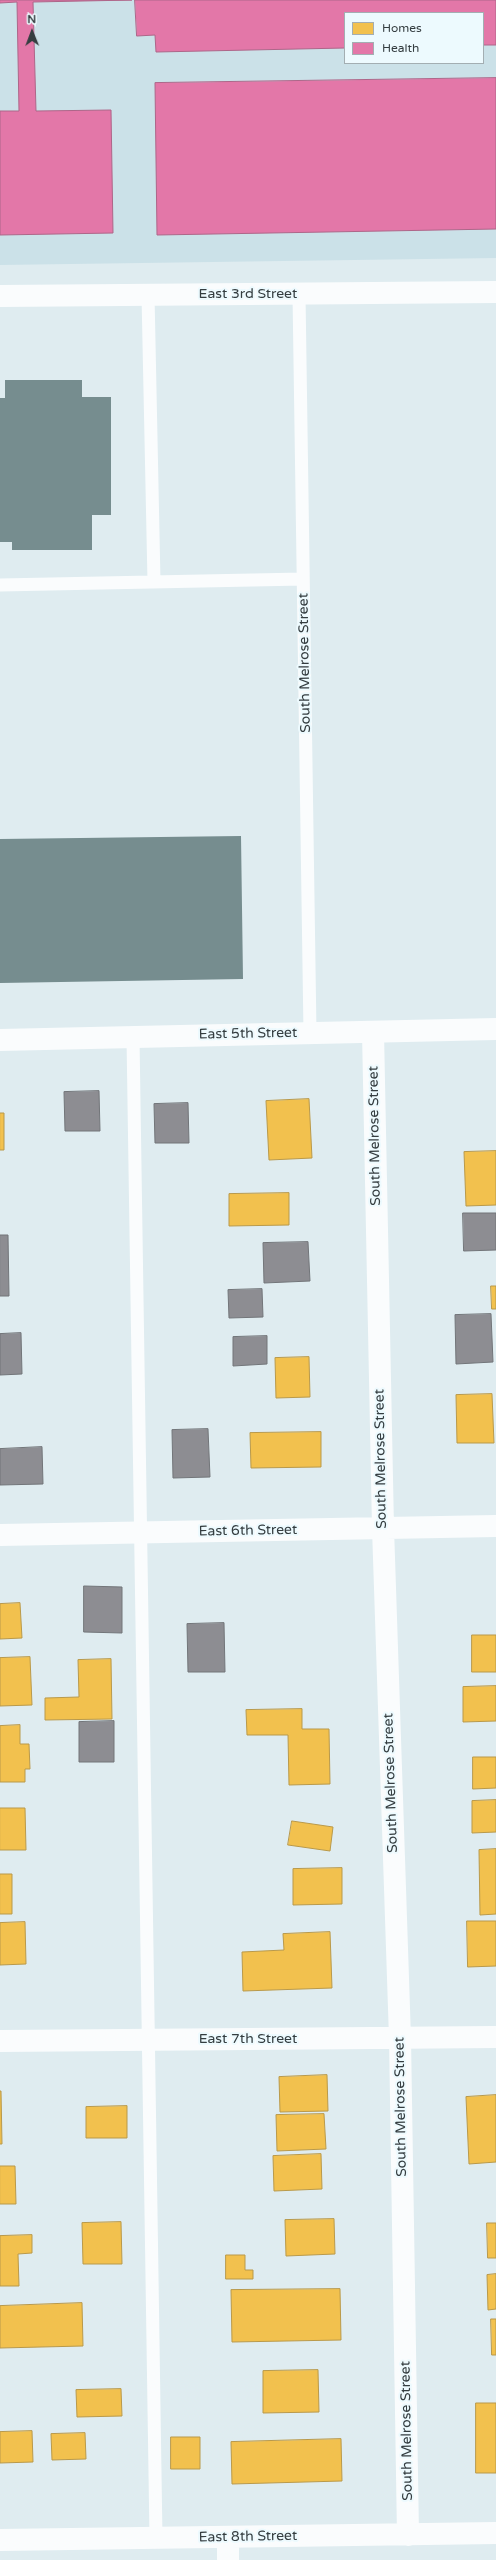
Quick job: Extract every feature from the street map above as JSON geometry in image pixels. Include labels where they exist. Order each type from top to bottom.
[{"type":"street","name":"East 3rd Street","points":[[0,296],[496,292]]},
{"type":"street","name":"East 5th Street","points":[[0,1040],[496,1029]]},
{"type":"street","name":"South Melrose Street","points":[[373,1032],[383,1528],[400,2038],[408,2535]]},
{"type":"street","name":"East 6th Street","points":[[0,1535],[496,1526]]},
{"type":"street","name":"East 7th Street","points":[[0,2041],[496,2037]]},
{"type":"street","name":"East 8th Street","points":[[0,2540],[496,2534]]},
{"type":"street","points":[[228,2537],[228,2560]]},
{"type":"lane","name":"South Melrose Street","points":[[299,294],[310,1033]]},
{"type":"lane","points":[[148,295],[154,582]]},
{"type":"lane","points":[[0,585],[304,579]]},
{"type":"lane","points":[[133,1037],[147,2040],[156,2538]]},
{"type":"shaded area","points":[[0,0],[496,0],[496,258],[0,265]]},
{"type":"building: Homes","points":[[309,1099],[312,1158],[269,1160],[266,1101]]},
{"type":"building: Homes","points":[[0,1113],[4,1113],[4,1150],[0,1150]]},
{"type":"building: Homes","points":[[496,1151],[496,1205],[466,1206],[464,1152]]},
{"type":"building: Homes","points":[[289,1193],[289,1225],[229,1226],[229,1194]]},
{"type":"building: Homes","points":[[491,1286],[496,1286],[496,1309],[492,1309]]},
{"type":"building: Homes","points":[[309,1357],[310,1397],[276,1398],[275,1358]]},
{"type":"building: Homes","points":[[492,1394],[494,1443],[457,1443],[456,1395]]},
{"type":"building: Homes","points":[[321,1432],[321,1467],[251,1468],[250,1433]]},
{"type":"building: Homes","points":[[20,1603],[22,1638],[0,1639],[0,1604]]},
{"type":"building: Homes","points":[[472,1635],[496,1635],[496,1672],[472,1672]]},
{"type":"building: Homes","points":[[30,1657],[32,1705],[0,1706],[0,1658]]},
{"type":"building: Homes","points":[[111,1659],[112,1719],[45,1720],[45,1698],[79,1697],[78,1660]]},
{"type":"building: Homes","points":[[496,1686],[496,1721],[463,1722],[463,1687]]},
{"type":"building: Homes","points":[[302,1709],[302,1729],[329,1729],[330,1784],[289,1785],[288,1735],[247,1735],[246,1710]]},
{"type":"building: Homes","points":[[20,1725],[20,1744],[29,1744],[30,1769],[25,1769],[25,1782],[0,1782],[0,1726]]},
{"type":"building: Homes","points":[[473,1757],[496,1757],[496,1788],[473,1789]]},
{"type":"building: Homes","points":[[496,1800],[496,1832],[472,1833],[472,1801]]},
{"type":"building: Homes","points":[[0,1808],[25,1808],[26,1850],[0,1850]]},
{"type":"building: Homes","points":[[292,1821],[333,1827],[330,1851],[288,1845]]},
{"type":"building: Homes","points":[[496,1849],[496,1914],[480,1915],[479,1850]]},
{"type":"building: Homes","points":[[342,1868],[342,1904],[293,1905],[293,1869]]},
{"type":"building: Homes","points":[[0,1874],[12,1874],[12,1914],[0,1914]]},
{"type":"building: Homes","points":[[467,1921],[496,1921],[496,1966],[468,1967]]},
{"type":"building: Homes","points":[[25,1922],[26,1964],[0,1965],[0,1923]]},
{"type":"building: Homes","points":[[330,1932],[332,1988],[243,1991],[242,1952],[284,1950],[283,1934]]},
{"type":"building: Homes","points":[[327,2075],[328,2111],[280,2112],[279,2077]]},
{"type":"building: Homes","points":[[1,2091],[2,2144],[0,2144]]},
{"type":"building: Homes","points":[[496,2095],[496,2162],[469,2164],[466,2097]]},
{"type":"building: Homes","points":[[127,2106],[127,2138],[86,2138],[86,2107]]},
{"type":"building: Homes","points":[[324,2114],[326,2149],[277,2151],[276,2115]]},
{"type":"building: Homes","points":[[321,2154],[322,2189],[274,2191],[273,2156]]},
{"type":"building: Homes","points":[[0,2166],[15,2166],[16,2204],[0,2204]]},
{"type":"building: Homes","points":[[334,2219],[335,2254],[286,2256],[285,2220]]},
{"type":"building: Homes","points":[[121,2222],[122,2264],[83,2264],[82,2223]]},
{"type":"building: Homes","points":[[487,2223],[496,2223],[496,2258],[488,2258]]},
{"type":"building: Homes","points":[[32,2235],[32,2253],[18,2254],[19,2286],[0,2286],[0,2236]]},
{"type":"building: Homes","points":[[226,2255],[245,2255],[245,2270],[253,2270],[253,2279],[226,2279]]},
{"type":"building: Homes","points":[[496,2274],[496,2309],[488,2310],[487,2275]]},
{"type":"building: Homes","points":[[340,2289],[341,2340],[232,2342],[231,2290]]},
{"type":"building: Homes","points":[[82,2303],[83,2346],[0,2348],[0,2306]]},
{"type":"building: Homes","points":[[491,2319],[496,2319],[496,2355],[492,2355]]},
{"type":"building: Homes","points":[[318,2370],[319,2412],[263,2413],[263,2371]]},
{"type":"building: Homes","points":[[121,2389],[122,2416],[77,2417],[76,2390]]},
{"type":"building: Homes","points":[[476,2403],[496,2403],[496,2473],[476,2473]]},
{"type":"building: Homes","points":[[32,2431],[33,2462],[0,2463],[0,2432]]},
{"type":"building: Homes","points":[[85,2433],[86,2459],[52,2460],[51,2434]]},
{"type":"building: Homes","points":[[171,2437],[200,2437],[200,2469],[171,2469]]},
{"type":"building: Homes","points":[[341,2439],[342,2481],[232,2484],[231,2442]]},
{"type":"building: Health","points":[[0,0],[132,0],[33,2],[36,111],[111,110],[113,233],[0,235],[0,111],[19,111],[17,2],[0,3]]},
{"type":"building: Health","points":[[135,0],[496,0],[496,45],[484,45],[484,12],[344,12],[344,48],[156,52],[155,35],[137,36]]},
{"type":"building: Health","points":[[496,78],[496,229],[157,235],[155,83]]},
{"type":"building: Industry","points":[[99,1091],[100,1131],[65,1131],[64,1092]]},
{"type":"building: Industry","points":[[188,1103],[189,1143],[155,1143],[154,1104]]},
{"type":"building: Industry","points":[[463,1213],[496,1213],[496,1250],[464,1251]]},
{"type":"building: Industry","points":[[0,1235],[8,1235],[9,1296],[0,1296]]},
{"type":"building: Industry","points":[[308,1242],[310,1281],[264,1283],[263,1243]]},
{"type":"building: Industry","points":[[262,1289],[263,1317],[229,1318],[228,1290]]},
{"type":"building: Industry","points":[[491,1314],[493,1362],[456,1364],[455,1315]]},
{"type":"building: Industry","points":[[21,1333],[22,1374],[0,1375],[0,1334]]},
{"type":"building: Industry","points":[[267,1336],[267,1364],[233,1366],[233,1337]]},
{"type":"building: Industry","points":[[208,1429],[210,1477],[173,1478],[172,1430]]},
{"type":"building: Industry","points":[[42,1447],[43,1484],[0,1485],[0,1449]]},
{"type":"building: Industry","points":[[84,1586],[122,1587],[122,1633],[84,1632]]},
{"type":"building: Industry","points":[[224,1623],[225,1672],[188,1672],[187,1624]]},
{"type":"building: Industry","points":[[114,1721],[114,1762],[79,1762],[79,1722]]},
{"type":"building: Other","points":[[5,380],[82,380],[82,397],[111,397],[111,515],[92,515],[92,550],[12,550],[12,542],[0,542],[0,398],[5,398]]},
{"type":"building: Other","points":[[241,836],[243,979],[0,983],[0,839]]}]
